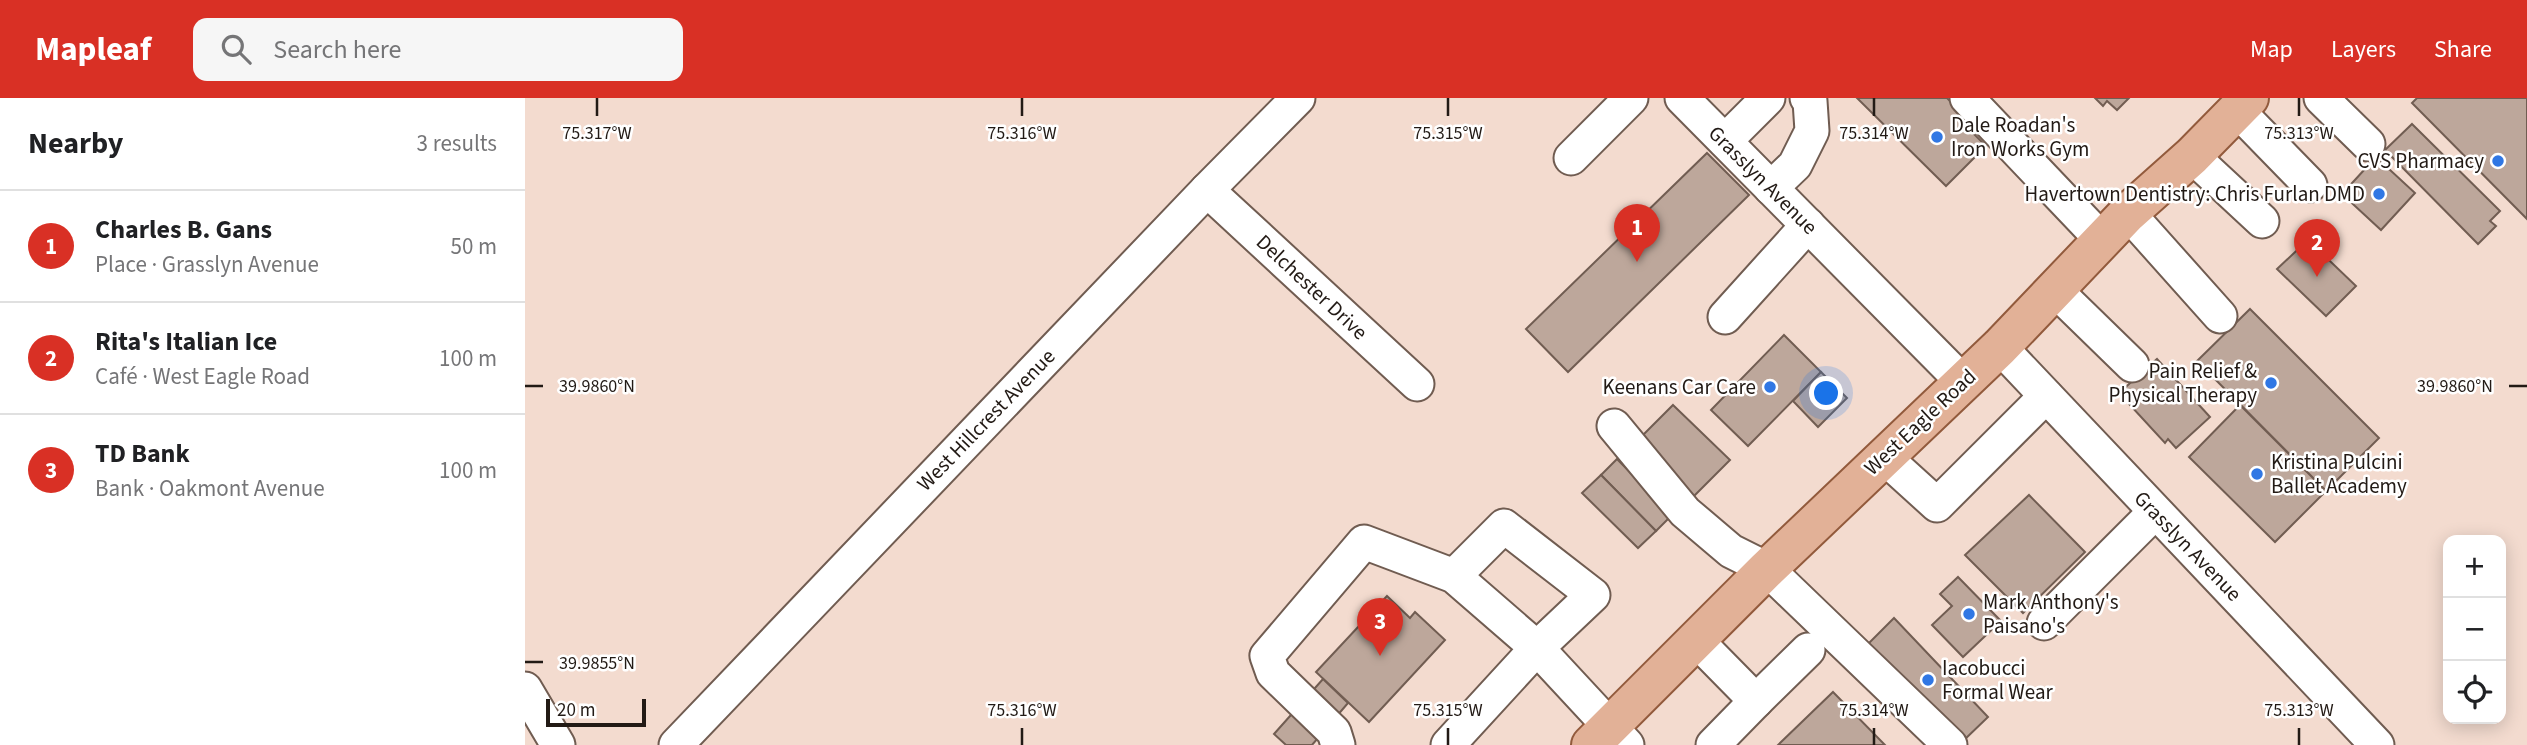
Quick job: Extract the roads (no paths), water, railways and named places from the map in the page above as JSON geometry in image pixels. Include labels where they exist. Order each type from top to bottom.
[{"type":"main road","name":"West Eagle Road","points":[[1609,739],[1696,640],[1883,456],[2000,347],[2115,227],[2192,156],[2243,104]]},
{"type":"street","name":"West Hillcrest Avenue","points":[[676,745],[1207,190],[1299,98]]},
{"type":"street","points":[[1570,158],[1631,98]]},
{"type":"street","name":"Grasslyn Avenue","points":[[1682,98],[1963,382]]},
{"type":"street","points":[[1725,141],[1768,98]]},
{"type":"street","points":[[1771,188],[1795,165],[1812,131],[1810,101],[1807,98]]},
{"type":"street","points":[[1967,98],[2220,316]]},
{"type":"street","points":[[2321,98],[2368,144]]},
{"type":"street","points":[[2243,104],[2310,186]]},
{"type":"street","points":[[2192,156],[2262,221]]},
{"type":"street","name":"Delchester Drive","points":[[1207,190],[1417,384]]},
{"type":"street","points":[[1725,317],[1808,225]]},
{"type":"street","points":[[2055,289],[2132,365]]},
{"type":"street","name":"Grasslyn Avenue","points":[[2000,347],[2377,745]]},
{"type":"street","points":[[1883,456],[1937,505],[2046,396]]},
{"type":"street","points":[[1614,426],[1685,512],[1731,551],[1767,569],[1949,745]]},
{"type":"street","points":[[2044,623],[2155,512]]},
{"type":"street","points":[[1448,745],[1537,648],[1594,595],[1504,526],[1454,576]]},
{"type":"street","points":[[1338,745],[1334,732],[1273,673],[1268,656],[1364,542],[1454,576],[1537,648],[1609,739]]},
{"type":"street","points":[[1696,640],[1756,701]]},
{"type":"street","points":[[1713,745],[1808,650]]},
{"type":"street","points":[[525,689],[558,745]]},
{"type":"place","name":"Dale Roadan's Iron Works Gym","points":[[1937,137]]},
{"type":"place","name":"CVS Pharmacy","points":[[2498,161]]},
{"type":"place","name":"Havertown Dentistry: Chris Furlan DMD","points":[[2379,194]]},
{"type":"place","name":"Charles B. Gans","points":[[1637,262]]},
{"type":"place","name":"Rita's Italian Ice","points":[[2317,277]]},
{"type":"place","name":"Pain Relief & Physical Therapy","points":[[2271,383]]},
{"type":"place","name":"Keenans Car Care","points":[[1770,387]]},
{"type":"place","name":"Kristina Pulcini Ballet Academy","points":[[2257,474]]},
{"type":"place","name":"Mark Anthony's Paisano's","points":[[1969,614]]},
{"type":"place","name":"TD Bank","points":[[1380,656]]},
{"type":"place","name":"Iacobucci Formal Wear","points":[[1928,680]]}]
